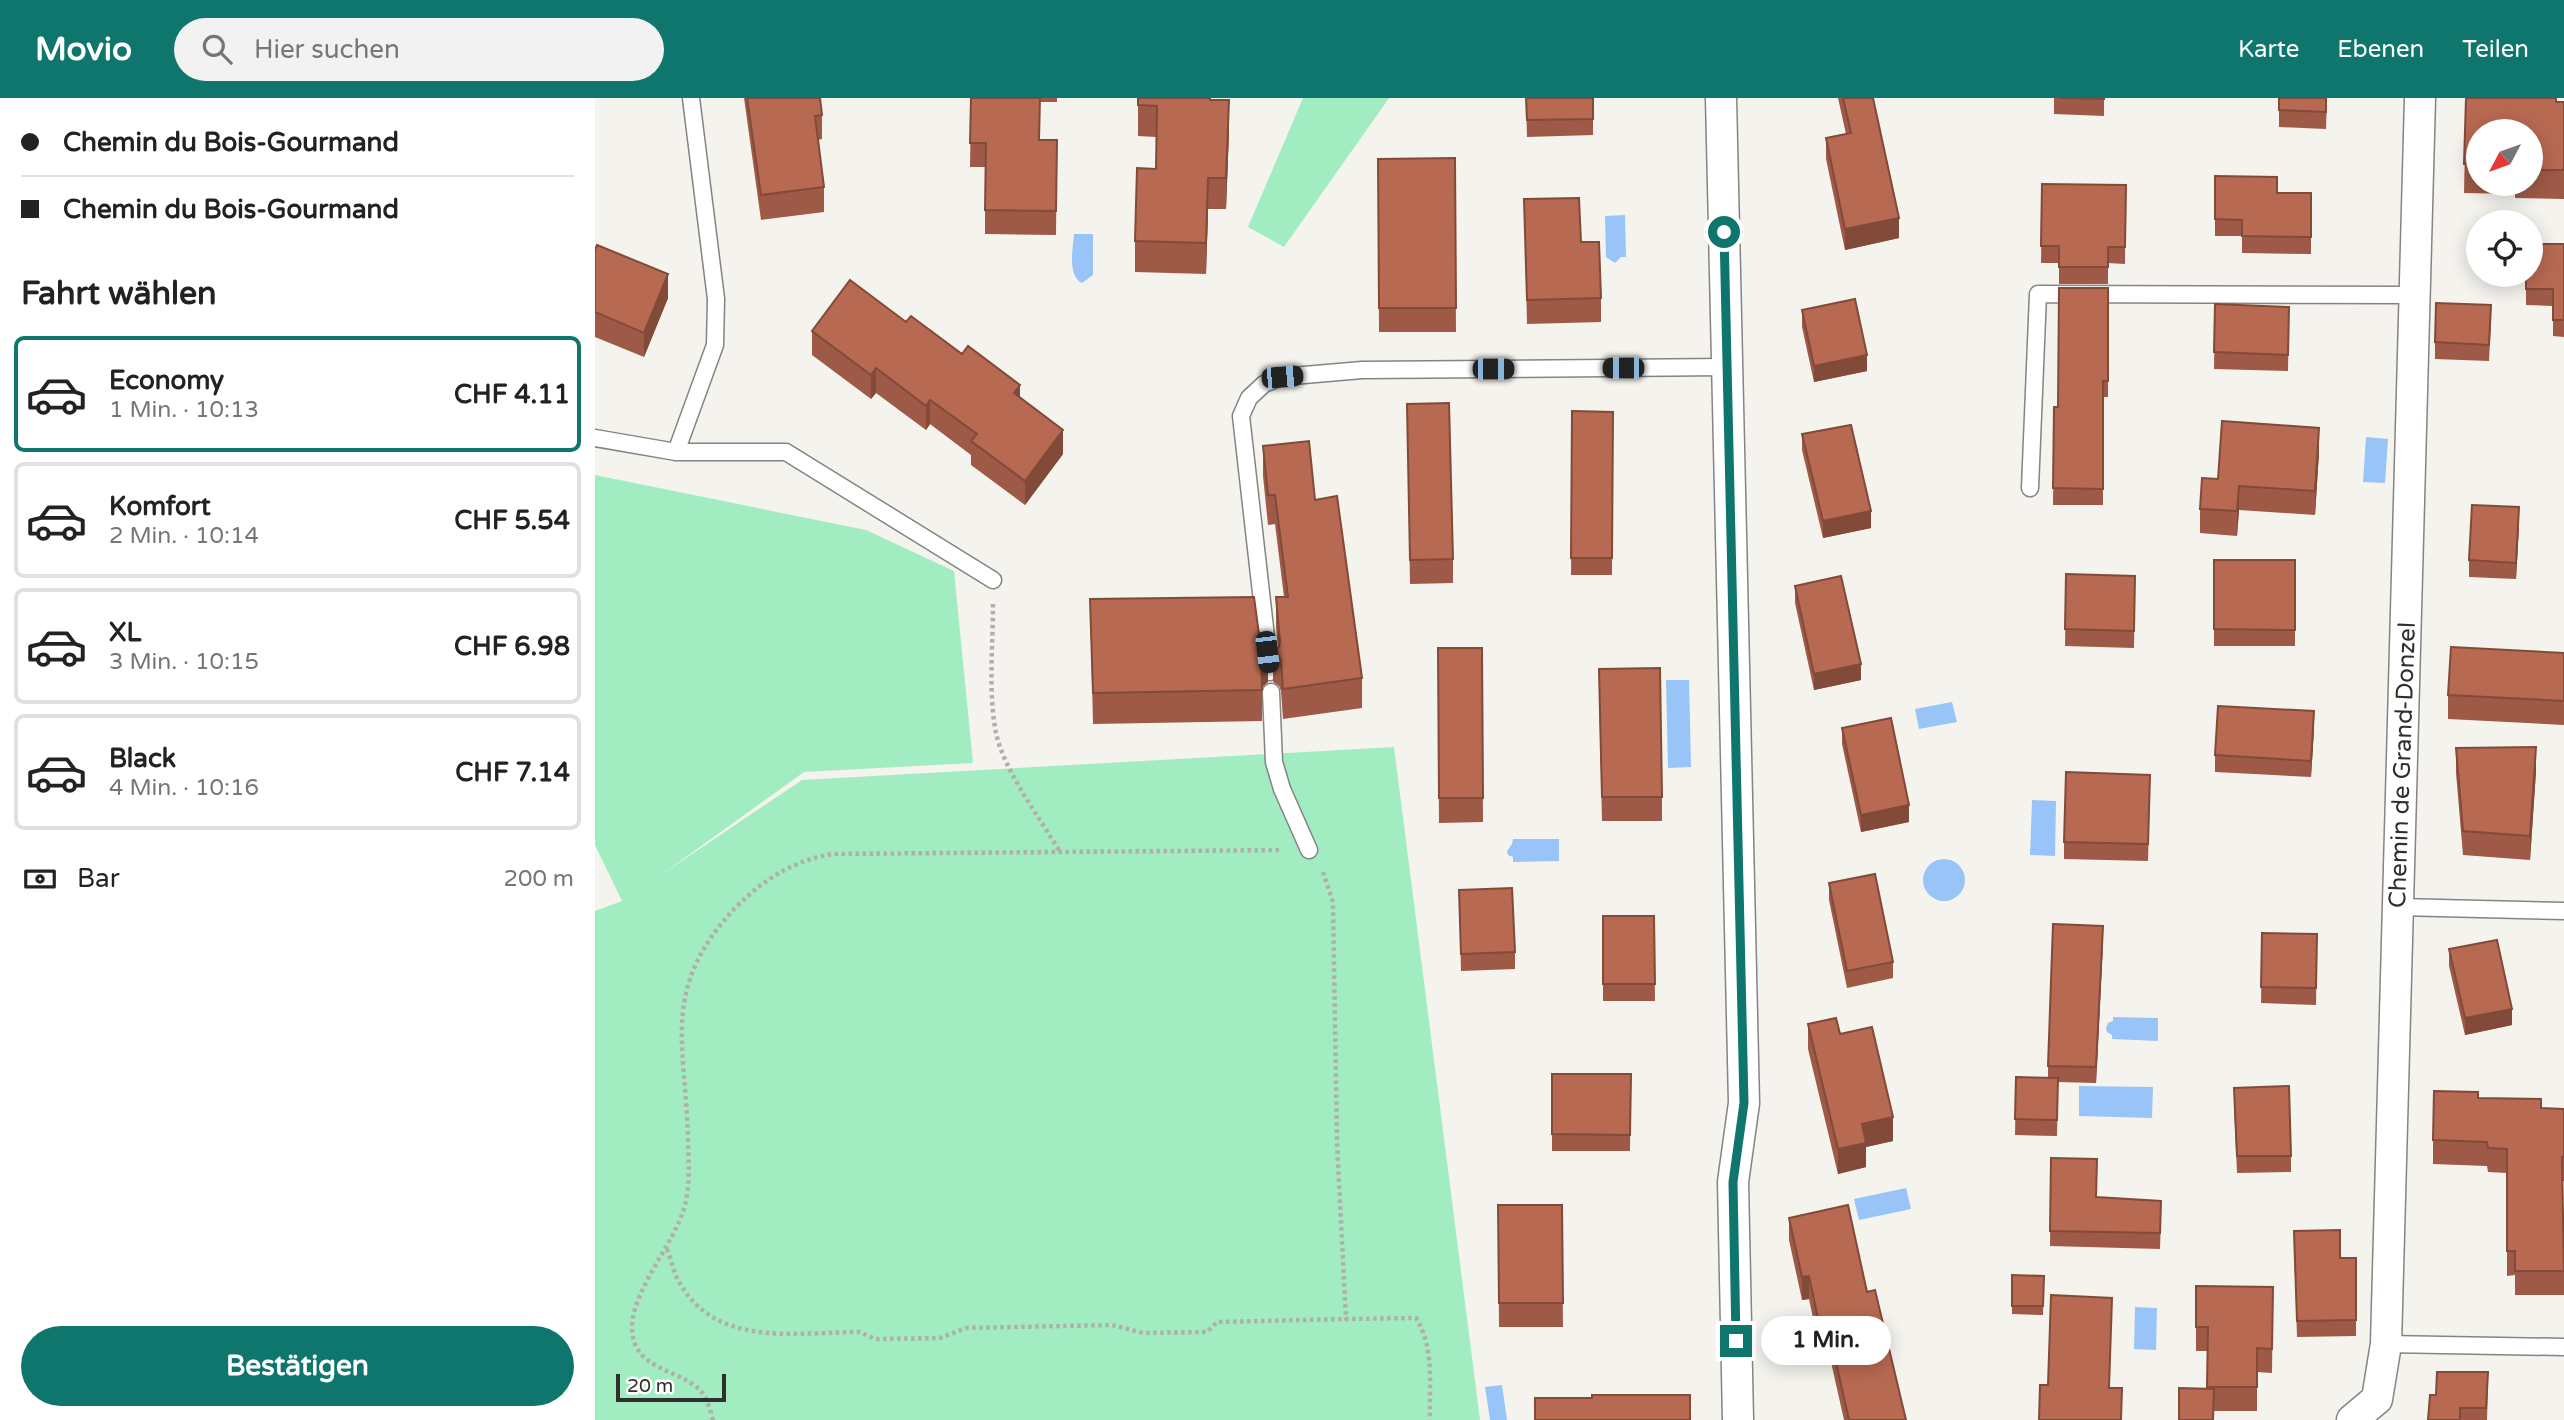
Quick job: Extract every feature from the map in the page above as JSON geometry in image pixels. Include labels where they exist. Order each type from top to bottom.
[{"type":"street","points":[[1721,98],[1744,1103],[1733,1182],[1738,1420]]},
{"type":"street","name":"Chemin de Grand-Donzel","points":[[2353,1420],[2377,1399],[2386,1344],[2420,98]]},
{"type":"lane","points":[[675,452],[715,345],[716,299],[691,98]]},
{"type":"lane","points":[[2030,488],[2038,294],[2414,295]]},
{"type":"lane","points":[[1270,672],[1241,416],[1249,398],[1264,384],[1282,377],[1362,370],[1727,367]]},
{"type":"lane","points":[[595,438],[675,452],[786,452],[993,580]]},
{"type":"lane","points":[[1271,692],[1274,762],[1282,789],[1309,850]]},
{"type":"lane","points":[[2398,907],[2564,911]]},
{"type":"lane","points":[[2386,1344],[2564,1346]]},
{"type":"path","points":[[993,580],[993,704],[996,734],[1014,776],[1060,852]]},
{"type":"path","points":[[713,1420],[703,1394],[680,1376],[648,1359],[633,1341],[633,1312],[645,1283],[667,1248],[685,1205],[689,1176],[688,1112],[680,1024],[683,999],[699,958],[709,941],[747,896],[782,870],[802,861],[832,854],[1309,850],[1320,866],[1333,902],[1337,1143],[1346,1319]]},
{"type":"path","points":[[667,1248],[677,1278],[695,1303],[720,1322],[752,1332],[860,1332],[875,1339],[940,1338],[966,1328],[1112,1325],[1143,1333],[1207,1332],[1217,1322],[1416,1318],[1426,1334],[1429,1349],[1430,1420]]},
{"type":"green space","points":[[1303,98],[1389,98],[1284,247],[1248,227]]},
{"type":"green space","points":[[595,475],[866,530],[954,571],[973,763],[804,772],[661,875],[802,780],[1394,747],[1480,1420],[595,1420],[595,911],[622,901],[595,845]]},
{"type":"water","points":[[1625,215],[1626,257],[1621,257],[1615,263],[1606,257],[1605,216]]},
{"type":"water","points":[[1074,234],[1093,234],[1093,275],[1082,283],[1074,274],[1073,268]]},
{"type":"water","points":[[2366,437],[2388,439],[2385,483],[2363,482]]},
{"type":"water","points":[[1666,680],[1689,680],[1691,767],[1668,768]]},
{"type":"water","points":[[1952,702],[1957,722],[1919,729],[1915,709]]},
{"type":"water","points":[[2032,800],[2056,801],[2055,856],[2030,855]]},
{"type":"water","points":[[1513,839],[1559,839],[1559,861],[1513,862],[1513,857],[1508,855],[1507,851]]},
{"type":"water","points":[[1944,859],[1959,865],[1965,880],[1959,895],[1944,901],[1929,895],[1923,880],[1929,865]]},
{"type":"water","points":[[2113,1017],[2158,1018],[2158,1041],[2112,1039],[2106,1028],[2108,1023],[2113,1021]]},
{"type":"water","points":[[2079,1086],[2153,1087],[2152,1118],[2079,1116]]},
{"type":"water","points":[[1906,1188],[1911,1209],[1859,1220],[1854,1199]]},
{"type":"water","points":[[2135,1307],[2157,1308],[2156,1350],[2134,1349]]},
{"type":"water","points":[[1502,1385],[1507,1420],[1490,1420],[1485,1387]]},
{"type":"building","points":[[747,98],[820,98],[822,115],[815,116],[824,187],[761,195]]},
{"type":"building","points":[[971,98],[1040,98],[1039,140],[1057,140],[1056,211],[985,210],[986,143],[970,143]]},
{"type":"building","points":[[1138,98],[1229,100],[1226,178],[1208,178],[1206,243],[1135,241],[1137,168],[1156,169],[1157,106],[1138,105]]},
{"type":"building","points":[[1526,98],[1593,98],[1593,119],[1527,120]]},
{"type":"building","points":[[1843,98],[1873,98],[1899,218],[1845,229],[1826,138],[1851,133]]},
{"type":"building","points":[[2279,98],[2326,98],[2326,112],[2279,110]]},
{"type":"building","points":[[2466,98],[2556,98],[2556,102],[2564,102],[2564,170],[2543,170],[2543,119],[2466,119],[2464,164]]},
{"type":"building","points":[[1455,158],[1456,308],[1379,308],[1378,159]]},
{"type":"building","points":[[2215,176],[2277,177],[2277,193],[2311,193],[2311,237],[2242,236],[2242,220],[2215,219]]},
{"type":"building","points":[[2042,184],[2126,185],[2125,247],[2108,247],[2108,267],[2059,267],[2059,246],[2041,246]]},
{"type":"building","points":[[1579,198],[1581,242],[1599,242],[1601,298],[1527,300],[1524,199]]},
{"type":"building","points":[[2543,244],[2564,244],[2564,320],[2553,320],[2553,289],[2526,289],[2543,287]]},
{"type":"building","points":[[597,245],[668,274],[644,333],[595,312]]},
{"type":"building","points":[[850,280],[906,322],[911,316],[962,354],[968,346],[1020,385],[1014,393],[1063,430],[1025,481],[971,441],[977,434],[930,400],[926,406],[876,368],[871,375],[812,331]]},
{"type":"building","points":[[2059,288],[2108,288],[2108,381],[2103,381],[2103,489],[2053,488],[2054,407],[2058,407]]},
{"type":"building","points":[[1855,299],[1867,355],[1814,366],[1802,310]]},
{"type":"building","points":[[2436,303],[2491,305],[2489,345],[2435,342]]},
{"type":"building","points":[[2215,304],[2289,307],[2288,355],[2214,352]]},
{"type":"building","points":[[1449,403],[1453,559],[1410,560],[1407,404]]},
{"type":"building","points":[[1572,411],[1613,412],[1612,558],[1571,558]]},
{"type":"building","points":[[2222,421],[2319,428],[2315,491],[2239,486],[2237,511],[2200,509],[2202,478],[2218,479]]},
{"type":"building","points":[[1851,425],[1871,511],[1823,521],[1802,434]]},
{"type":"building","points":[[1309,441],[1315,500],[1337,496],[1362,678],[1283,689],[1281,661],[1273,652],[1280,642],[1276,597],[1288,597],[1275,495],[1268,495],[1263,446]]},
{"type":"building","points":[[2472,505],[2519,507],[2516,563],[2469,560]]},
{"type":"building","points":[[2214,560],[2295,560],[2295,630],[2214,629]]},
{"type":"building","points":[[2066,574],[2135,576],[2134,631],[2065,629]]},
{"type":"building","points":[[1841,576],[1861,664],[1814,674],[1795,586]]},
{"type":"building","points":[[1254,597],[1260,642],[1262,648],[1268,651],[1261,661],[1262,690],[1093,693],[1090,599]]},
{"type":"building","points":[[2451,647],[2564,653],[2564,701],[2448,695]]},
{"type":"building","points":[[1438,648],[1482,648],[1483,798],[1439,798]]},
{"type":"building","points":[[1660,668],[1662,797],[1602,797],[1599,669]]},
{"type":"building","points":[[2218,706],[2314,711],[2311,761],[2215,755]]},
{"type":"building","points":[[1891,718],[1909,805],[1861,815],[1842,728]]},
{"type":"building","points":[[2536,747],[2530,836],[2463,831],[2456,748]]},
{"type":"building","points":[[2066,772],[2150,775],[2148,844],[2064,842]]},
{"type":"building","points":[[1875,874],[1893,962],[1847,971],[1829,883]]},
{"type":"building","points":[[1512,888],[1515,952],[1461,954],[1459,890]]},
{"type":"building","points":[[1603,916],[1654,916],[1655,984],[1603,984]]},
{"type":"building","points":[[2053,924],[2103,926],[2096,1067],[2048,1066]]},
{"type":"building","points":[[2262,933],[2317,934],[2316,988],[2261,987]]},
{"type":"building","points":[[2497,940],[2512,1009],[2465,1018],[2449,949]]},
{"type":"building","points":[[1836,1018],[1840,1034],[1872,1027],[1893,1117],[1862,1124],[1866,1143],[1838,1149],[1808,1024]]},
{"type":"building","points":[[1552,1074],[1631,1074],[1630,1135],[1552,1134]]},
{"type":"building","points":[[2016,1077],[2058,1078],[2057,1120],[2015,1119]]},
{"type":"building","points":[[2289,1086],[2291,1156],[2237,1156],[2234,1088]]},
{"type":"building","points":[[2434,1091],[2478,1092],[2478,1098],[2541,1099],[2541,1108],[2564,1109],[2564,1271],[2515,1271],[2515,1251],[2507,1251],[2507,1149],[2488,1148],[2487,1142],[2433,1140]]},
{"type":"building","points":[[2051,1158],[2097,1159],[2096,1197],[2161,1201],[2160,1233],[2050,1231]]},
{"type":"building","points":[[1498,1205],[1562,1205],[1563,1303],[1499,1303]]},
{"type":"building","points":[[1848,1205],[1867,1292],[1875,1290],[1906,1420],[1849,1420],[1831,1340],[1823,1342],[1809,1276],[1802,1277],[1789,1218]]},
{"type":"building","points":[[2340,1230],[2340,1258],[2356,1258],[2356,1320],[2297,1321],[2294,1231]]},
{"type":"building","points":[[2012,1275],[2044,1276],[2043,1306],[2012,1306]]},
{"type":"building","points":[[2196,1286],[2273,1287],[2272,1349],[2257,1348],[2257,1387],[2207,1387],[2208,1327],[2196,1327]]},
{"type":"building","points":[[2051,1295],[2112,1298],[2109,1388],[2122,1388],[2121,1420],[2039,1420],[2040,1385],[2048,1385]]},
{"type":"building","points":[[2437,1372],[2488,1372],[2486,1408],[2460,1408],[2460,1420],[2428,1420],[2430,1395],[2436,1395]]},
{"type":"building","points":[[2179,1388],[2214,1389],[2213,1420],[2179,1420]]},
{"type":"building","points":[[1592,1395],[1690,1395],[1690,1420],[1535,1420],[1535,1398],[1592,1398]]},
{"type":"route","points":[[1724,232],[1744,1103],[1733,1182],[1736,1341]]}]
